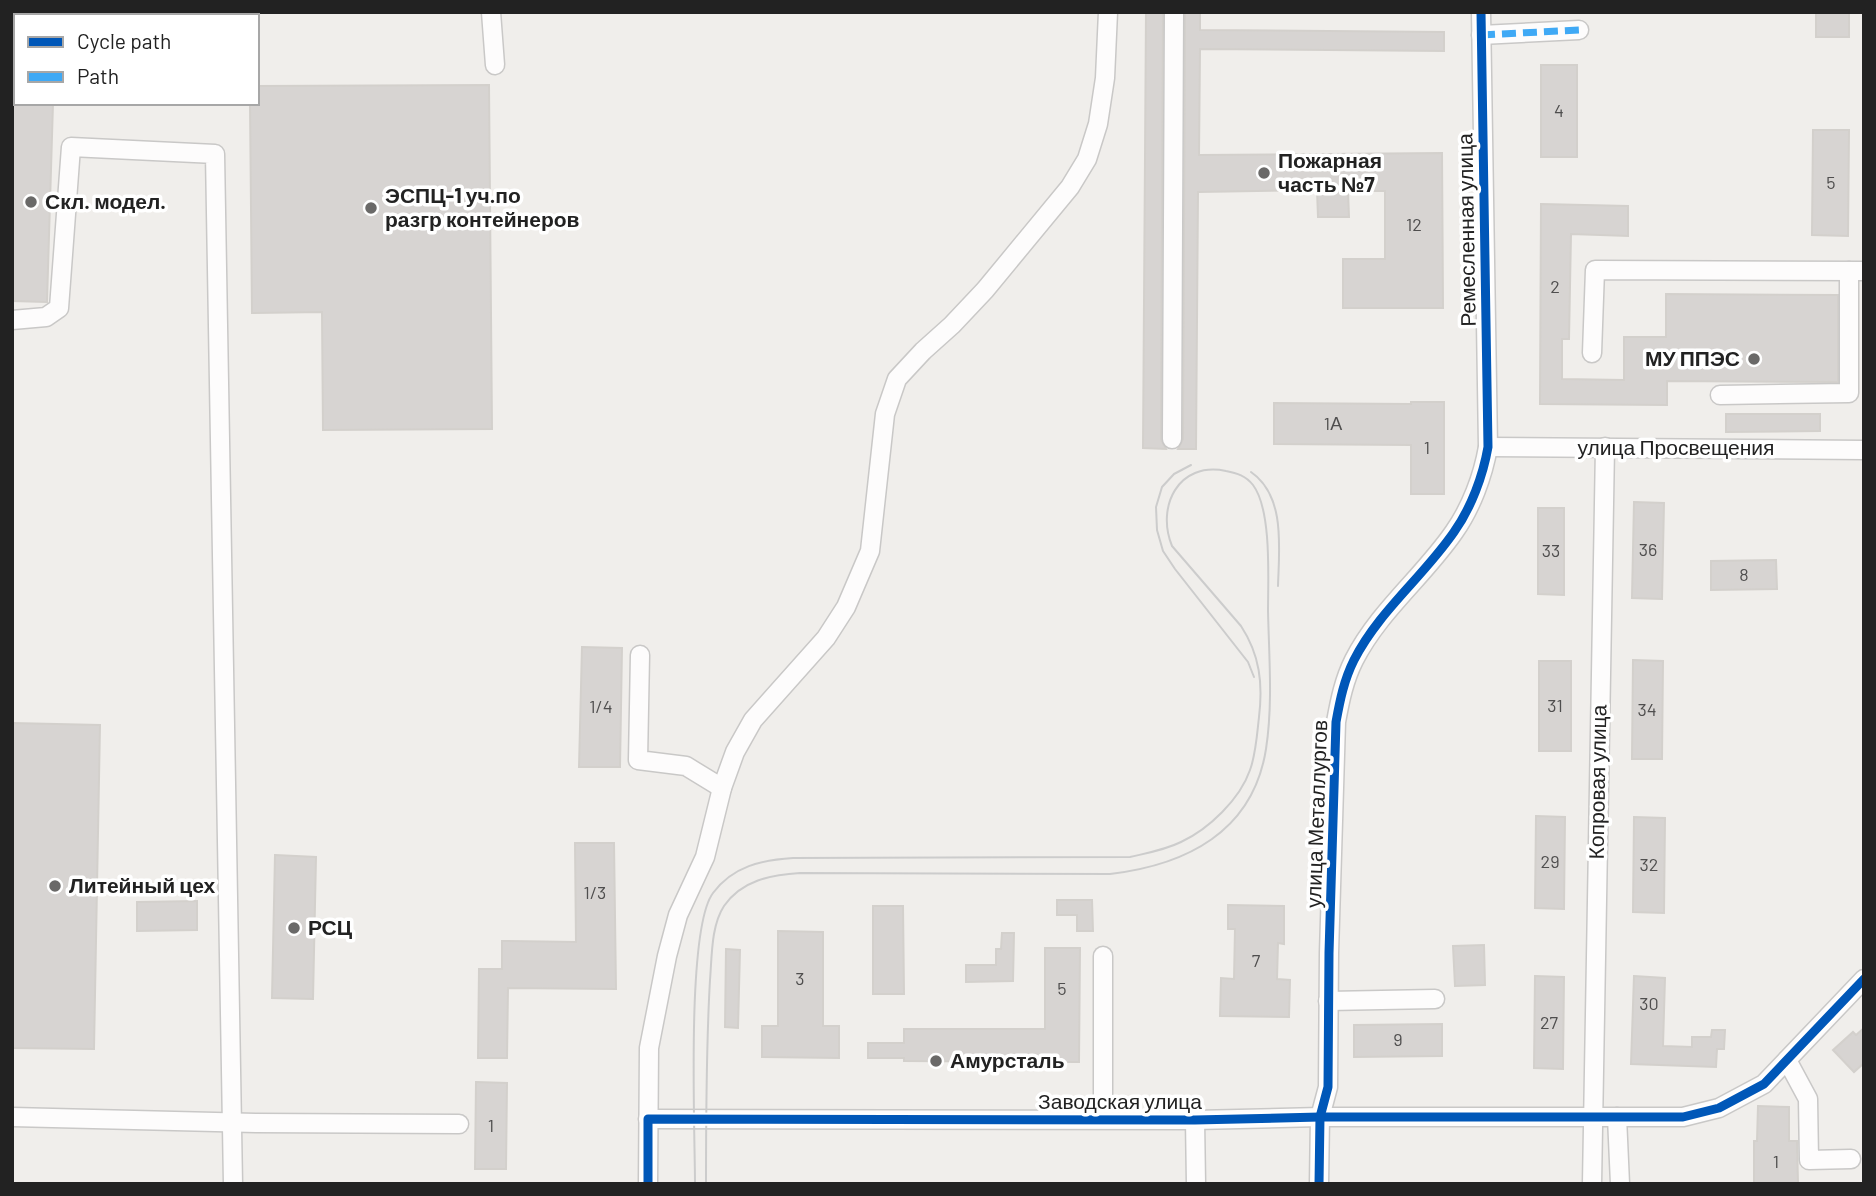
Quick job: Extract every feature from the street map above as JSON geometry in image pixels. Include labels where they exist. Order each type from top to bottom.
[{"type":"street","points":[[491,12],[495,65]]},
{"type":"street","points":[[648,1184],[649,1048],[667,956],[678,915],[705,857],[722,788],[735,752],[753,720],[826,638],[846,607],[870,551],[885,414],[897,379],[985,290],[1070,187],[1087,159],[1098,124],[1105,78],[1108,12]]},
{"type":"street","points":[[1172,439],[1174,12]]},
{"type":"street","name":"Ремесленная улица","points":[[1481,12],[1488,447]]},
{"type":"street","points":[[1482,35],[1579,30]]},
{"type":"street","points":[[12,320],[46,317],[59,308],[72,148],[215,154],[233,1184]]},
{"type":"street","points":[[1592,353],[1595,270],[1857,271],[1849,393],[1720,395]]},
{"type":"street","name":"улица Просвещения","points":[[1488,447],[1864,450]]},
{"type":"street","name":"улица Металлургов","points":[[1319,1184],[1320,1117],[1328,1087],[1336,722],[1343,687],[1354,659],[1391,604],[1455,530],[1483,471],[1488,447]]},
{"type":"street","name":"Копровая улица","points":[[1593,1181],[1605,447]]},
{"type":"street","points":[[640,655],[638,760],[686,766],[722,788]]},
{"type":"street","points":[[1103,956],[1103,1119]]},
{"type":"street","name":"Заводская улица","points":[[648,1119],[1682,1117],[1719,1108],[1764,1084],[1864,979]]},
{"type":"street","points":[[1328,1001],[1435,999]]},
{"type":"street","points":[[1787,1060],[1808,1099],[1809,1160],[1851,1158]]},
{"type":"street","points":[[12,1117],[233,1123],[459,1124]]},
{"type":"street","points":[[1617,1117],[1620,1184]]},
{"type":"street","points":[[1195,1120],[1196,1184]]},
{"type":"building","points":[[1146,12],[1163,12],[1161,439],[1166,449],[1143,448]]},
{"type":"building","points":[[1185,12],[1200,12],[1200,30],[1444,32],[1444,51],[1200,49],[1199,155],[1442,153],[1443,308],[1343,308],[1343,259],[1385,259],[1385,191],[1348,191],[1349,217],[1318,217],[1317,190],[1198,192],[1196,449],[1178,449],[1183,439]]},
{"type":"building","points":[[1816,12],[1849,12],[1849,37],[1816,37]]},
{"type":"building","points":[[1541,65],[1577,65],[1577,157],[1541,157]]},
{"type":"building","name":"ЭСПЦ-1 уч.по разгр контейнеров","points":[[489,85],[492,429],[323,430],[322,312],[252,313],[250,105],[259,105],[259,86]]},
{"type":"building","name":"Скл. модел.","points":[[12,103],[53,105],[47,302],[12,301]]},
{"type":"building","points":[[1813,130],[1849,130],[1848,236],[1812,235]]},
{"type":"building","points":[[1541,204],[1628,206],[1628,236],[1571,234],[1569,339],[1562,339],[1562,379],[1624,380],[1624,337],[1666,337],[1666,294],[1838,295],[1838,382],[1667,381],[1667,405],[1540,404]]},
{"type":"building","points":[[1444,402],[1444,494],[1411,494],[1411,445],[1274,444],[1274,403]]},
{"type":"building","points":[[1726,414],[1820,414],[1820,431],[1726,432]]},
{"type":"building","points":[[1634,502],[1664,503],[1662,599],[1632,598]]},
{"type":"building","points":[[1538,508],[1564,508],[1564,595],[1538,594]]},
{"type":"building","points":[[1776,560],[1777,589],[1711,590],[1711,561]]},
{"type":"building","points":[[582,647],[622,648],[620,767],[579,767]]},
{"type":"building","points":[[1633,660],[1663,661],[1662,759],[1632,759]]},
{"type":"building","points":[[1539,661],[1571,661],[1571,751],[1539,751]]},
{"type":"building","name":"Литейный цех","points":[[12,723],[100,725],[94,1049],[12,1048]]},
{"type":"building","points":[[1536,816],[1565,817],[1564,909],[1535,908]]},
{"type":"building","points":[[1634,817],[1665,818],[1664,913],[1633,912]]},
{"type":"building","points":[[575,843],[614,843],[616,989],[508,988],[507,1058],[478,1058],[479,969],[502,969],[502,941],[576,942]]},
{"type":"building","name":"РСЦ","points":[[275,855],[316,857],[313,999],[272,998]]},
{"type":"building","points":[[1057,900],[1092,900],[1093,931],[1077,931],[1077,915],[1057,915]]},
{"type":"building","points":[[197,901],[197,930],[137,931],[137,902]]},
{"type":"building","points":[[1228,905],[1284,906],[1284,944],[1278,943],[1277,979],[1290,980],[1289,1017],[1220,1016],[1221,978],[1234,979],[1235,929],[1228,929]]},
{"type":"building","points":[[873,906],[903,906],[904,994],[873,994]]},
{"type":"building","points":[[778,931],[823,932],[823,1026],[839,1026],[839,1058],[762,1057],[762,1026],[778,1026]]},
{"type":"building","points":[[1002,933],[1014,933],[1013,981],[966,982],[966,965],[996,965],[996,949],[1001,949]]},
{"type":"building","points":[[1484,945],[1485,985],[1455,986],[1453,946]]},
{"type":"building","points":[[1045,948],[1080,948],[1079,1062],[904,1061],[904,1058],[868,1058],[868,1043],[904,1043],[904,1029],[1045,1029]]},
{"type":"building","points":[[726,949],[740,950],[738,1028],[725,1027]]},
{"type":"building","points":[[1535,976],[1564,977],[1563,1069],[1534,1068]]},
{"type":"building","points":[[1634,976],[1665,978],[1663,1046],[1692,1047],[1692,1037],[1711,1037],[1712,1030],[1725,1030],[1724,1049],[1717,1049],[1716,1067],[1631,1064]]},
{"type":"building","points":[[1442,1024],[1442,1056],[1354,1057],[1354,1025]]},
{"type":"building","points":[[1864,1028],[1864,1063],[1854,1072],[1833,1050],[1853,1032],[1856,1035]]},
{"type":"building","points":[[476,1082],[507,1083],[506,1169],[475,1169]]},
{"type":"building","points":[[1758,1106],[1789,1107],[1789,1141],[1797,1141],[1798,1184],[1754,1184],[1754,1141],[1757,1141]]},
{"type":"tram line","points":[[1191,465],[1174,474],[1162,487],[1156,507],[1157,530],[1163,551],[1248,662],[1254,677]]},
{"type":"tram line","points":[[695,1184],[694,1032],[699,946],[704,914],[713,893],[730,876],[759,863],[793,858],[1130,857],[1169,847],[1192,836],[1222,812],[1239,792],[1254,757],[1260,705],[1259,670],[1241,626],[1172,546],[1167,516],[1169,502],[1175,490],[1195,473],[1226,471],[1247,479],[1259,496],[1266,528],[1270,697],[1266,749],[1259,778],[1247,802],[1231,823],[1212,839],[1189,852],[1165,862],[1110,874],[800,873],[768,877],[739,890],[724,906],[713,942],[708,1031],[706,1184]]},
{"type":"tram line","points":[[1251,472],[1262,482],[1275,509],[1279,540],[1278,586]]},
{"type":"marked path","points":[[1481,35],[1579,30]]},
{"type":"cycle path","points":[[1319,1184],[1320,1117],[1328,1087],[1336,722],[1341,698],[1351,668],[1364,642],[1442,548],[1466,513],[1476,491],[1488,447],[1481,12]]},
{"type":"cycle path","points":[[648,1184],[648,1119],[1683,1117],[1719,1108],[1764,1084],[1864,979]]},
{"type":"place","name":"Пожарная часть №7","points":[[1264,173]]},
{"type":"place","name":"Скл. модел.","points":[[31,202]]},
{"type":"place","name":"ЭСПЦ-1 уч.по разгр контейнеров","points":[[371,208]]},
{"type":"place","name":"МУ ППЭС","points":[[1754,359]]},
{"type":"place","name":"Литейный цех","points":[[55,886]]},
{"type":"place","name":"РСЦ","points":[[294,928]]},
{"type":"place","name":"Амурсталь","points":[[936,1061]]}]
